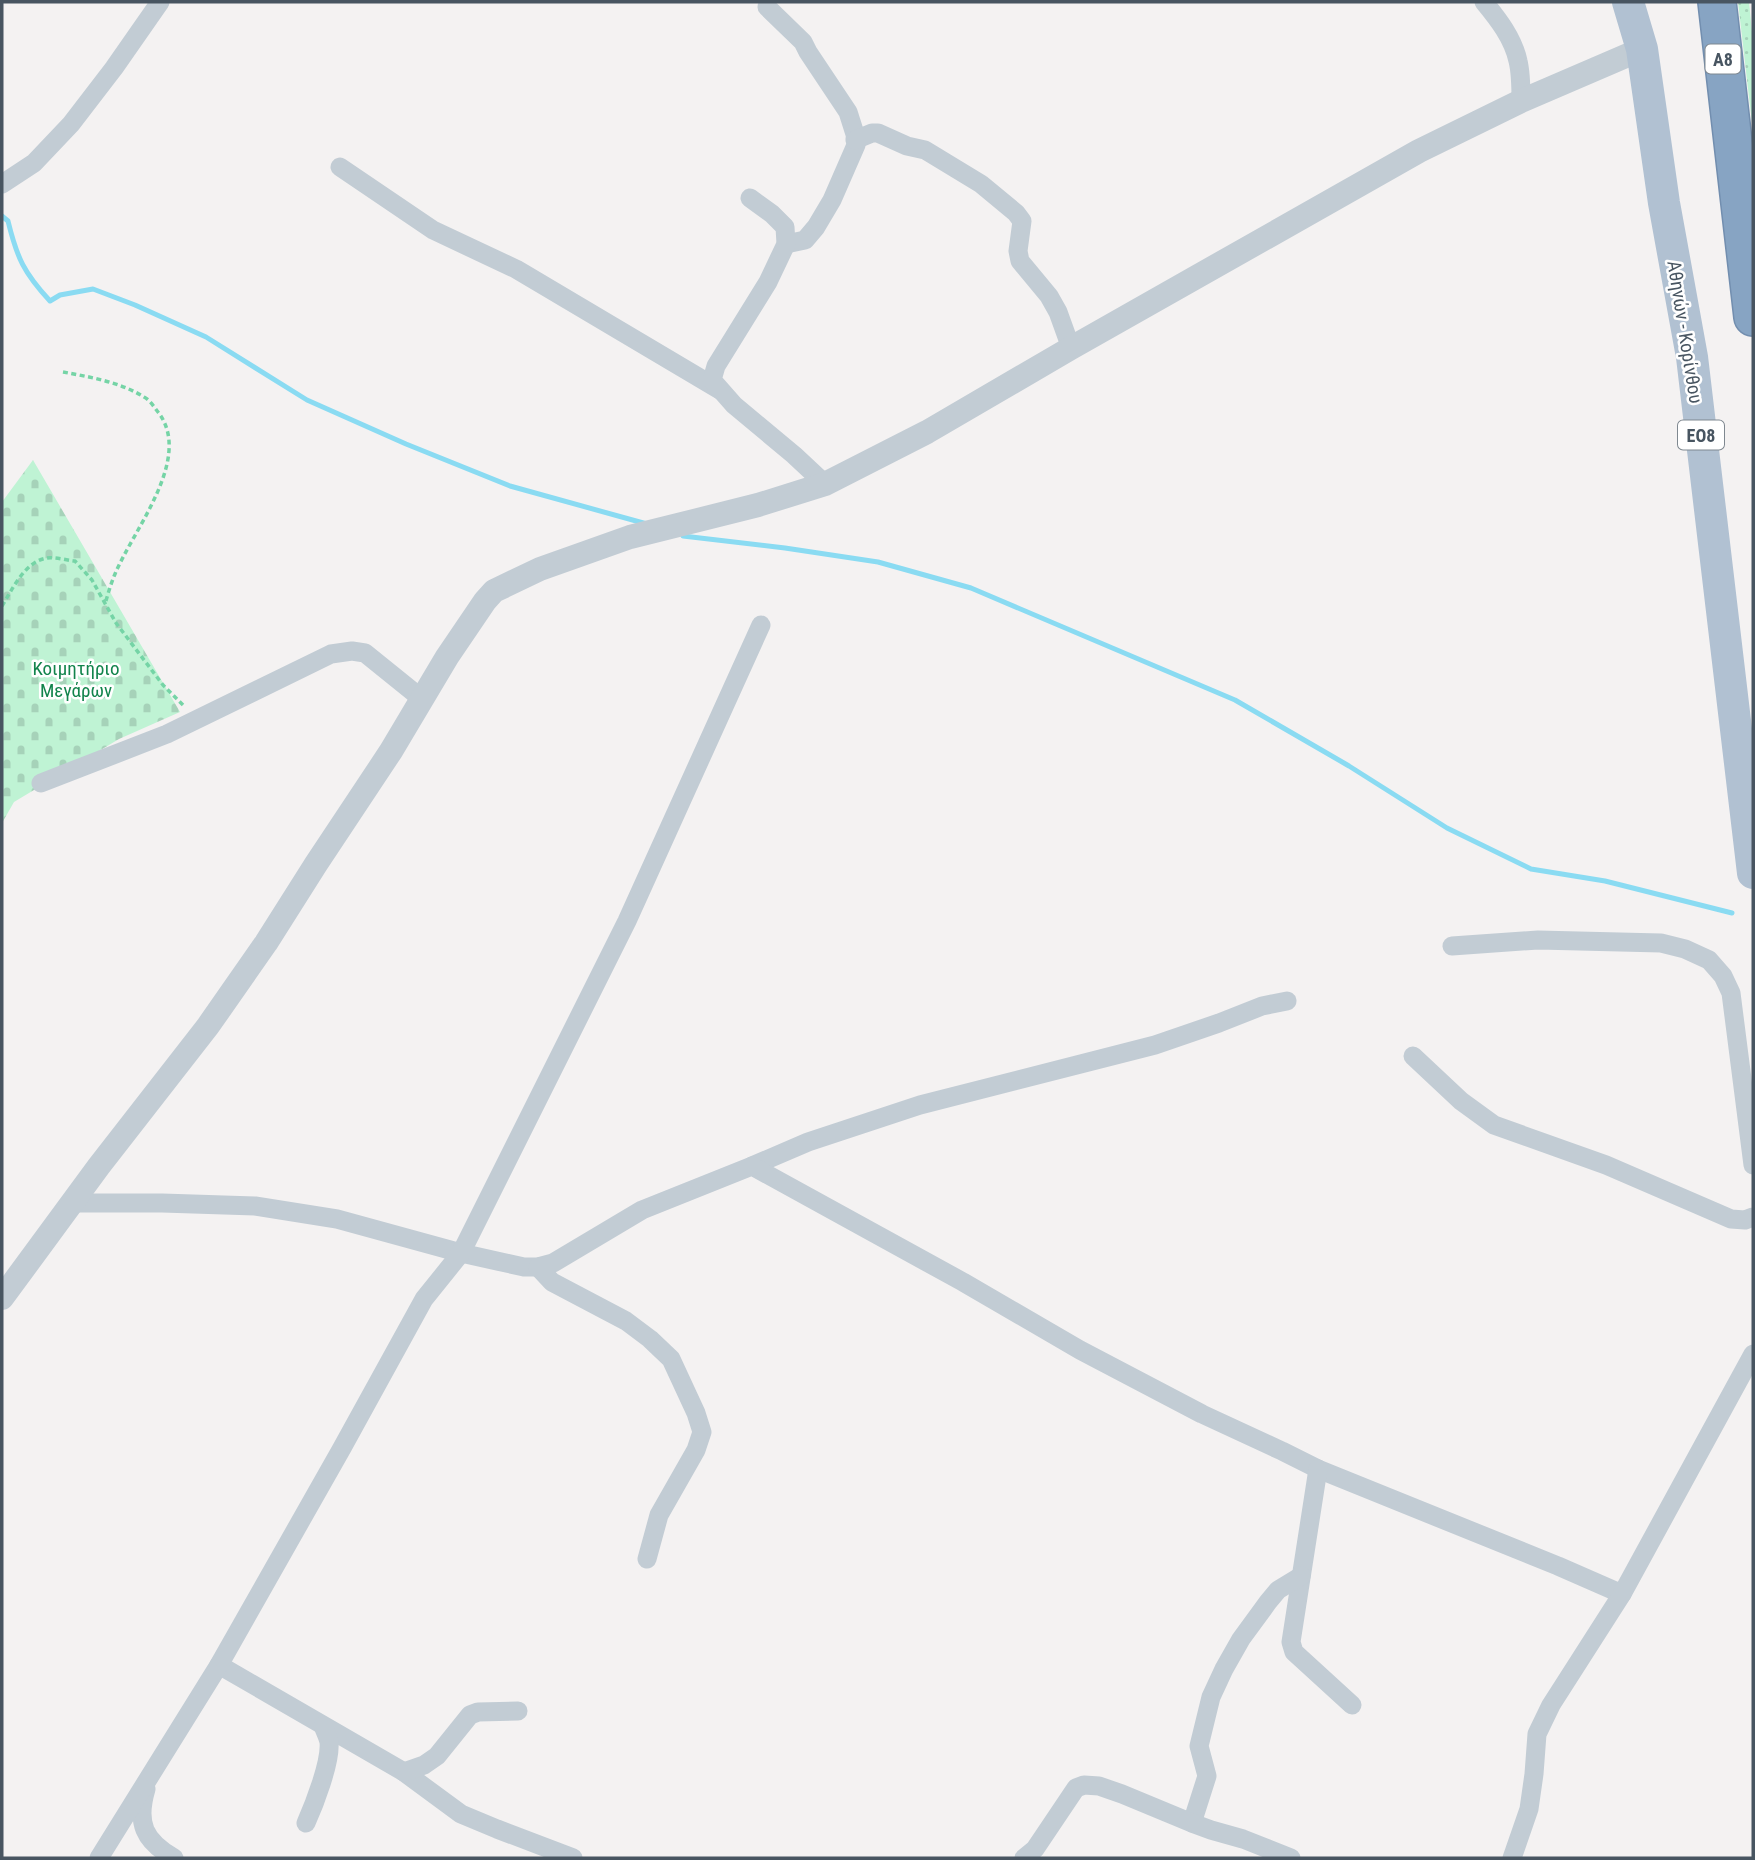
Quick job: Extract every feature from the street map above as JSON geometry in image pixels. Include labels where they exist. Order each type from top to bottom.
[{"type":"highway","name":"Α8","points":[[1717,2],[1753,317]]},
{"type":"main road","name":"Αθηνών - Κορίνθου","points":[[1628,2],[1642,49],[1664,203],[1692,357],[1753,873]]},
{"type":"street","points":[[2,184],[34,163],[71,124],[160,2]]},
{"type":"street","points":[[1483,2],[1497,18],[1514,48],[1518,61],[1521,101]]},
{"type":"street","points":[[768,7],[803,41],[848,112],[856,145],[816,227],[805,240],[786,244]]},
{"type":"street","points":[[2,1298],[137,1116],[192,1048],[266,943],[391,751],[447,657],[494,591],[540,569],[630,537],[758,505],[825,484],[927,432],[1372,176],[1521,101],[1642,49]]},
{"type":"street","points":[[855,140],[878,133],[907,146],[925,150],[981,184],[1016,213],[1022,222],[1018,251],[1020,261],[1049,296],[1071,348]]},
{"type":"street","points":[[340,167],[433,230],[516,269],[720,390]]},
{"type":"street","points":[[750,198],[785,227],[786,244],[768,282],[716,366],[712,380],[734,405],[825,484]]},
{"type":"street","points":[[99,1858],[219,1665],[425,1298],[461,1253],[627,921],[761,625]]},
{"type":"street","points":[[41,783],[167,734],[331,654],[352,651],[365,653],[422,699]]},
{"type":"street","points":[[1452,946],[1538,940],[1661,943],[1685,949],[1709,960],[1723,976],[1731,993],[1753,1164]]},
{"type":"street","points":[[71,1203],[255,1206],[337,1219],[461,1253],[524,1267],[538,1267],[553,1263],[642,1210],[808,1142],[920,1105],[1155,1045],[1262,1006],[1287,1001]]},
{"type":"street","points":[[1413,1056],[1461,1101],[1494,1125],[1606,1165],[1731,1219],[1745,1220],[1753,1217]]},
{"type":"street","points":[[752,1166],[1080,1350],[1202,1414],[1318,1469],[1622,1594]]},
{"type":"street","points":[[538,1267],[552,1282],[626,1321],[650,1339],[671,1359],[696,1413],[702,1432],[696,1450],[659,1515],[647,1559]]},
{"type":"street","points":[[1512,1858],[1529,1809],[1537,1734],[1541,1724],[1622,1594],[1753,1354]]},
{"type":"street","points":[[1318,1469],[1291,1642],[1294,1652],[1352,1705]]},
{"type":"street","points":[[1192,1823],[1208,1776],[1199,1746],[1211,1697],[1241,1639],[1268,1602],[1279,1590],[1301,1576]]},
{"type":"street","points":[[219,1665],[404,1772],[461,1814],[573,1858]]},
{"type":"street","points":[[404,1772],[424,1765],[437,1756],[470,1715],[478,1712],[517,1711]]},
{"type":"street","points":[[306,1823],[325,1765],[329,1742],[323,1726]]},
{"type":"street","points":[[149,1777],[142,1811],[146,1836],[154,1845],[174,1858]]},
{"type":"street","points":[[1024,1858],[1035,1849],[1076,1788],[1084,1785],[1099,1786],[1122,1794],[1192,1823],[1292,1858]]},
{"type":"path","points":[[63,372],[103,379],[146,397],[164,420],[171,444],[163,478],[115,573],[105,604]]},
{"type":"path","points":[[2,606],[22,574],[33,564],[46,558],[75,561],[92,580],[116,623],[163,685],[198,719]]},
{"type":"green space","points":[[1738,2],[1749,2],[1753,42],[1753,132]]},
{"type":"green space","name":"Κοιμητήριο Μεγάρων","points":[[33,460],[180,712],[119,739],[14,802],[2,823],[2,502]]},
{"type":"waterway","points":[[2,216],[8,221],[23,264],[50,301],[60,295],[93,289],[206,337],[307,400],[406,444],[510,486],[647,524]]},
{"type":"waterway","points":[[683,536],[878,562],[971,588],[1235,700],[1349,766],[1447,828],[1531,869],[1605,881],[1732,913]]}]
